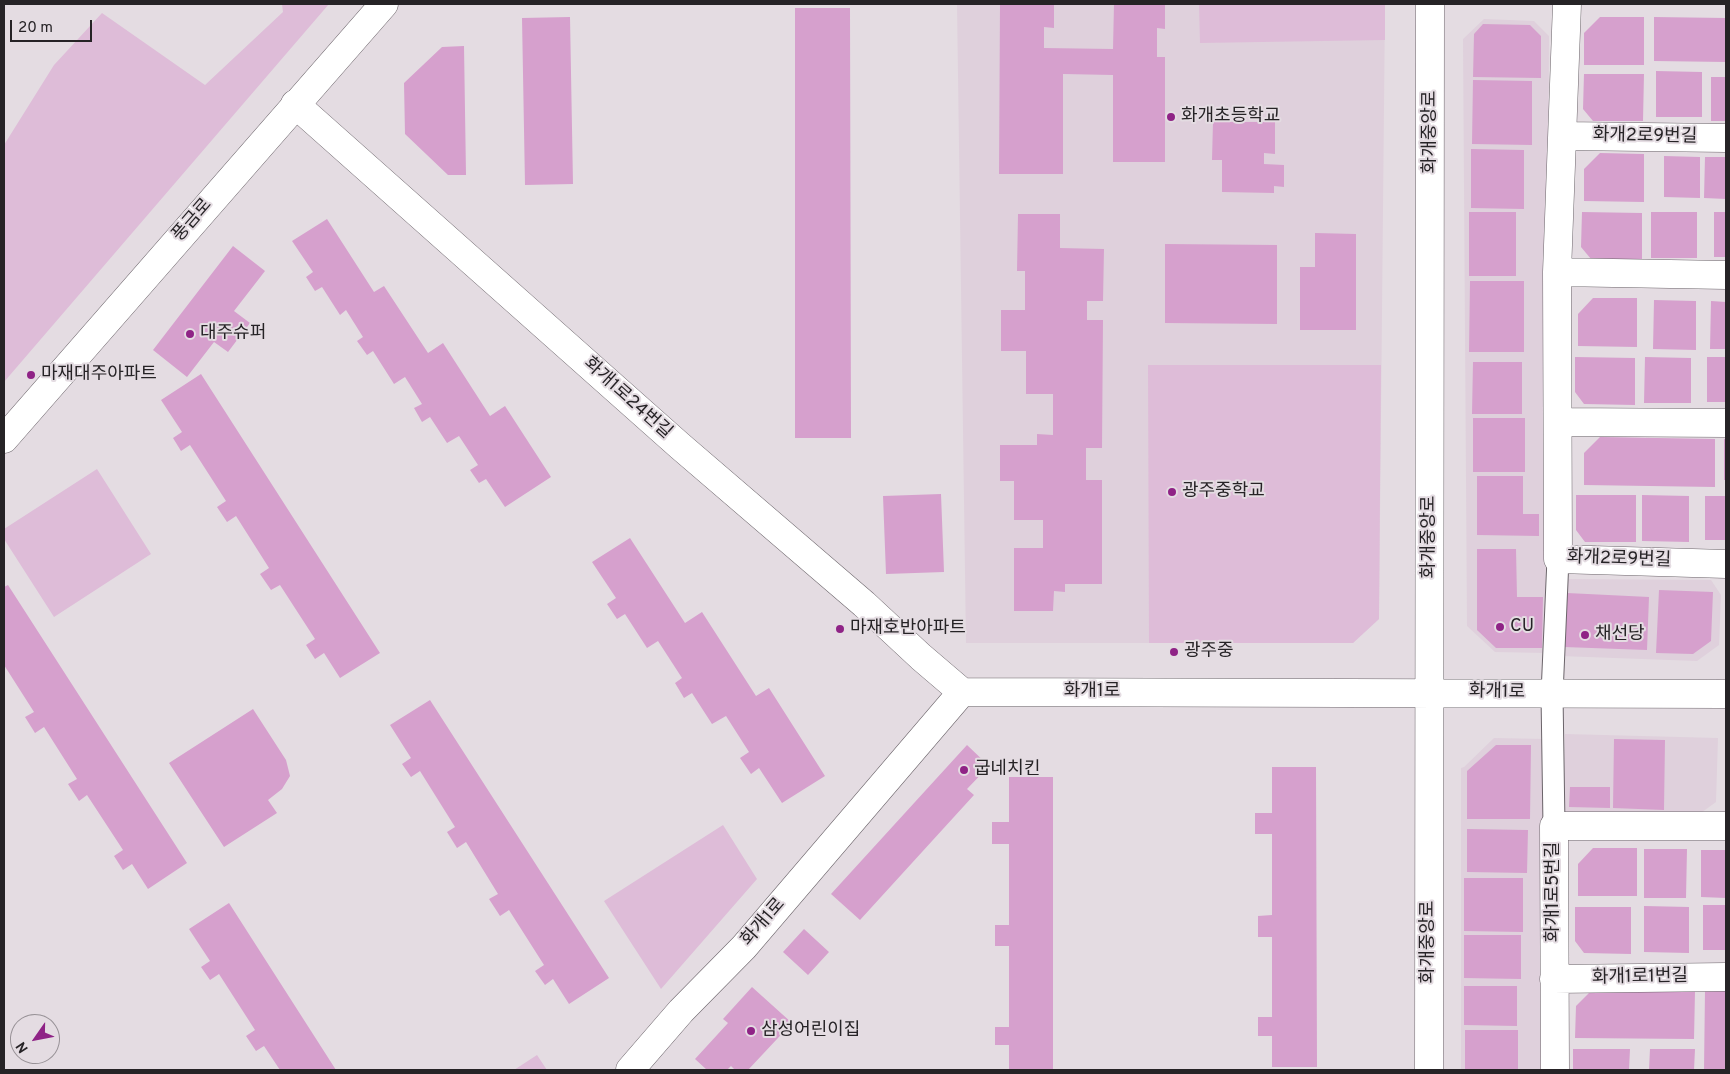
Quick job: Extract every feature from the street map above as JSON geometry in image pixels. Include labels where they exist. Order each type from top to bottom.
[{"type":"street","name":"풍금로","points":[[4,439],[384,4]]},
{"type":"street","name":"화개중앙로","points":[[1430,4],[1430,1070]]},
{"type":"street","name":"화개2로9번길","points":[[1567,4],[1557,272],[1558,559],[1726,564]]},
{"type":"street","name":"화개1로24번길","points":[[295,104],[680,446],[864,604],[921,658],[962,692]]},
{"type":"street","name":"화개2로9번길","points":[[1563,136],[1726,138]]},
{"type":"street","points":[[1557,272],[1726,275]]},
{"type":"street","points":[[1558,422],[1726,422]]},
{"type":"street","points":[[1554,826],[1552,694],[1558,559]]},
{"type":"street","name":"화개1로","points":[[630,1070],[681,1011],[744,946],[962,692],[1726,694]]},
{"type":"street","name":"화개1로5번길","points":[[1556,1070],[1554,826],[1726,826]]},
{"type":"street","name":"화개1로1번길","points":[[1554,978],[1726,977]]},
{"type":"shaded area","points":[[282,4],[329,4],[4,382],[4,145],[54,65],[102,13],[205,85],[283,12]]},
{"type":"shaded area","name":"광주중학교","points":[[957,4],[1385,4],[1379,619],[1353,643],[966,643]]},
{"type":"shaded area","points":[[1199,4],[1385,4],[1385,40],[1200,43]]},
{"type":"shaded area","points":[[1484,19],[1534,21],[1549,36],[1545,653],[1495,652],[1467,626],[1463,39]]},
{"type":"shaded area","points":[[1148,365],[1381,365],[1379,619],[1353,643],[1149,643]]},
{"type":"shaded area","points":[[97,469],[151,554],[54,617],[4,539],[4,529]]},
{"type":"shaded area","points":[[1563,579],[1711,580],[1721,595],[1719,645],[1697,661],[1560,656]]},
{"type":"shaded area","points":[[1565,734],[1718,738],[1716,802],[1698,815],[1564,812]]},
{"type":"shaded area","points":[[1494,738],[1546,739],[1543,1070],[1461,1070],[1461,768]]},
{"type":"shaded area","points":[[723,825],[757,879],[661,989],[604,901]]},
{"type":"shaded area","points":[[537,1055],[547,1070],[514,1070]]},
{"type":"building","points":[[1000,4],[1054,4],[1054,28],[1044,27],[1044,48],[1113,49],[1114,4],[1165,4],[1165,29],[1157,28],[1157,57],[1165,57],[1165,162],[1113,162],[1113,75],[1063,74],[1063,174],[999,174]]},
{"type":"building","points":[[795,8],[850,8],[851,438],[795,438]]},
{"type":"building","points":[[570,17],[573,184],[525,185],[522,18]]},
{"type":"building","points":[[1600,17],[1644,17],[1644,65],[1584,65],[1584,33]]},
{"type":"building","points":[[1654,17],[1726,18],[1726,62],[1654,61]]},
{"type":"building","points":[[1483,24],[1530,25],[1541,36],[1541,78],[1473,77],[1474,34]]},
{"type":"building","points":[[464,46],[466,175],[448,175],[405,134],[404,83],[442,47]]},
{"type":"building","points":[[1656,71],[1702,72],[1702,117],[1656,117]]},
{"type":"building","points":[[1584,74],[1644,74],[1643,121],[1593,121],[1583,109]]},
{"type":"building","points":[[1711,77],[1726,77],[1726,121],[1711,121]]},
{"type":"building","points":[[1473,80],[1532,81],[1532,145],[1472,144]]},
{"type":"building","points":[[1213,122],[1275,122],[1275,154],[1264,153],[1264,164],[1284,165],[1284,187],[1274,186],[1274,193],[1222,192],[1222,160],[1212,160]]},
{"type":"building","points":[[1471,149],[1524,150],[1524,209],[1471,208]]},
{"type":"building","points":[[1600,153],[1644,154],[1644,202],[1584,201],[1584,169]]},
{"type":"building","points":[[1664,156],[1700,157],[1700,198],[1664,197]]},
{"type":"building","points":[[1705,157],[1726,157],[1726,199],[1704,198]]},
{"type":"building","points":[[1469,212],[1516,212],[1516,276],[1469,276]]},
{"type":"building","points":[[1582,212],[1642,213],[1642,259],[1591,259],[1581,247]]},
{"type":"building","points":[[1651,212],[1697,212],[1697,258],[1651,258]]},
{"type":"building","points":[[1714,212],[1726,212],[1726,257],[1714,257]]},
{"type":"building","points":[[1018,214],[1060,214],[1060,248],[1104,249],[1103,301],[1087,301],[1087,320],[1103,320],[1102,448],[1086,448],[1086,480],[1102,480],[1102,584],[1065,584],[1065,592],[1054,591],[1053,611],[1014,611],[1014,548],[1043,548],[1043,520],[1014,520],[1014,481],[1000,481],[1000,445],[1037,445],[1037,434],[1053,435],[1053,394],[1026,394],[1026,351],[1001,351],[1001,310],[1025,310],[1025,271],[1017,271]]},
{"type":"building","points":[[327,219],[374,292],[384,286],[428,353],[443,343],[490,416],[505,406],[551,477],[505,507],[486,479],[479,483],[470,470],[478,465],[459,436],[447,443],[430,417],[422,422],[414,408],[422,404],[405,377],[394,384],[373,351],[367,355],[357,341],[363,337],[346,310],[340,315],[322,287],[315,291],[306,277],[313,272],[292,241]]},
{"type":"building","points":[[1315,233],[1356,234],[1356,330],[1300,330],[1300,267],[1315,267]]},
{"type":"building","points":[[1165,244],[1277,245],[1277,324],[1165,323]]},
{"type":"building","points":[[233,246],[265,271],[234,311],[250,323],[228,352],[214,342],[187,377],[153,350]]},
{"type":"building","points":[[1470,281],[1524,281],[1524,352],[1469,352]]},
{"type":"building","points":[[1593,298],[1637,298],[1637,347],[1578,346],[1578,314]]},
{"type":"building","points":[[1654,300],[1696,301],[1696,350],[1653,349]]},
{"type":"building","points":[[1711,301],[1726,302],[1726,349],[1710,349]]},
{"type":"building","points":[[1575,357],[1635,358],[1635,405],[1584,404],[1575,392]]},
{"type":"building","points":[[1645,357],[1691,358],[1691,403],[1644,403]]},
{"type":"building","points":[[1707,357],[1726,357],[1726,402],[1707,402]]},
{"type":"building","points":[[1473,362],[1522,362],[1522,414],[1472,414]]},
{"type":"building","points":[[201,374],[380,653],[340,678],[324,653],[315,659],[306,645],[315,639],[280,585],[271,590],[260,574],[269,568],[236,516],[227,522],[217,507],[226,501],[190,445],[181,451],[173,438],[182,432],[161,400]]},
{"type":"building","points":[[1473,418],[1525,418],[1525,472],[1473,472]]},
{"type":"building","points":[[1600,437],[1715,439],[1715,487],[1584,485],[1584,453]]},
{"type":"building","points":[[1724,439],[1726,439],[1726,480],[1724,480]]},
{"type":"building","points":[[1477,476],[1523,476],[1523,514],[1539,514],[1539,536],[1477,535]]},
{"type":"building","points":[[941,494],[944,572],[886,574],[883,496]]},
{"type":"building","points":[[1576,495],[1636,495],[1636,542],[1585,542],[1576,530]]},
{"type":"building","points":[[1642,495],[1689,496],[1689,542],[1642,541]]},
{"type":"building","points":[[1705,496],[1726,496],[1726,540],[1705,540]]},
{"type":"building","points":[[630,538],[685,623],[702,612],[756,696],[769,688],[825,776],[782,803],[759,768],[751,774],[740,758],[749,752],[726,716],[712,724],[692,693],[684,698],[675,683],[682,678],[658,641],[647,648],[625,614],[617,619],[607,604],[616,598],[592,562]]},
{"type":"building","points":[[1477,549],[1516,549],[1517,597],[1543,597],[1542,648],[1496,648],[1477,630]]},
{"type":"building","points":[[8,585],[187,863],[148,889],[132,864],[123,870],[114,856],[123,850],[87,795],[79,801],[68,784],[77,779],[44,727],[35,733],[25,717],[34,712],[4,665],[4,587]]},
{"type":"building","points":[[1659,590],[1713,592],[1711,641],[1693,654],[1656,653]]},
{"type":"building","points":[[1567,593],[1649,597],[1647,650],[1564,647]]},
{"type":"building","points":[[430,700],[609,978],[569,1004],[553,979],[545,985],[535,971],[544,965],[509,910],[500,916],[489,899],[498,894],[466,842],[457,848],[447,832],[455,827],[420,771],[411,777],[402,764],[411,758],[390,725]]},
{"type":"building","points":[[253,709],[286,760],[290,776],[282,789],[268,800],[277,813],[224,847],[169,763]]},
{"type":"building","points":[[1614,739],[1665,740],[1664,810],[1613,808]]},
{"type":"building","points":[[967,745],[989,766],[967,789],[974,795],[860,920],[831,894]]},
{"type":"building","points":[[1496,745],[1531,745],[1530,819],[1467,819],[1467,771]]},
{"type":"building","points":[[1272,767],[1316,767],[1317,1067],[1272,1067],[1272,1036],[1258,1036],[1258,1017],[1272,1017],[1272,937],[1258,937],[1258,916],[1272,915],[1272,834],[1255,834],[1255,813],[1272,813]]},
{"type":"building","points":[[1009,777],[1053,777],[1053,1070],[1009,1070],[1009,1045],[995,1045],[995,1027],[1009,1027],[1009,946],[995,946],[995,925],[1009,925],[1009,844],[992,844],[992,822],[1009,822]]},
{"type":"building","points":[[1570,787],[1610,787],[1610,808],[1569,807]]},
{"type":"building","points":[[1467,829],[1528,830],[1527,873],[1467,872]]},
{"type":"building","points":[[1593,848],[1637,848],[1637,896],[1578,896],[1578,864]]},
{"type":"building","points":[[1644,849],[1687,849],[1686,898],[1644,898]]},
{"type":"building","points":[[1701,850],[1726,850],[1726,898],[1701,897]]},
{"type":"building","points":[[1464,878],[1523,878],[1523,932],[1464,931]]},
{"type":"building","points":[[229,903],[336,1070],[280,1070],[264,1046],[256,1051],[246,1036],[255,1030],[219,974],[210,980],[201,967],[210,961],[189,929]]},
{"type":"building","points":[[1703,905],[1726,905],[1726,950],[1703,950]]},
{"type":"building","points":[[1644,906],[1689,907],[1689,953],[1644,952]]},
{"type":"building","points":[[1575,907],[1631,907],[1631,954],[1584,953],[1575,941]]},
{"type":"building","points":[[804,929],[829,952],[808,975],[783,952]]},
{"type":"building","points":[[1464,935],[1521,935],[1521,979],[1464,978]]},
{"type":"building","points":[[1464,986],[1517,986],[1517,1026],[1464,1025]]},
{"type":"building","points":[[752,987],[792,1023],[748,1070],[735,1070],[731,1066],[727,1070],[707,1070],[695,1059],[728,1023],[723,1019]]},
{"type":"building","points":[[1592,990],[1695,991],[1694,1039],[1575,1038],[1576,1006]]},
{"type":"building","points":[[1705,990],[1726,990],[1726,1070],[1704,1070]]},
{"type":"building","points":[[1465,1030],[1518,1030],[1518,1070],[1465,1070]]},
{"type":"building","points":[[1573,1049],[1630,1049],[1629,1070],[1573,1070]]},
{"type":"building","points":[[1650,1049],[1695,1049],[1694,1070],[1649,1070]]},
{"type":"place","name":"화개초등학교","points":[[1171,117]]},
{"type":"place","name":"대주슈퍼","points":[[190,334]]},
{"type":"place","name":"마재대주아파트","points":[[31,375]]},
{"type":"place","name":"광주중학교","points":[[1172,492]]},
{"type":"place","name":"CU","points":[[1500,627]]},
{"type":"place","name":"마재호반아파트","points":[[840,629]]},
{"type":"place","name":"채선당","points":[[1585,635]]},
{"type":"place","name":"광주중","points":[[1174,652]]},
{"type":"place","name":"굽네치킨","points":[[964,770]]},
{"type":"place","name":"삼성어린이집","points":[[751,1031]]}]
